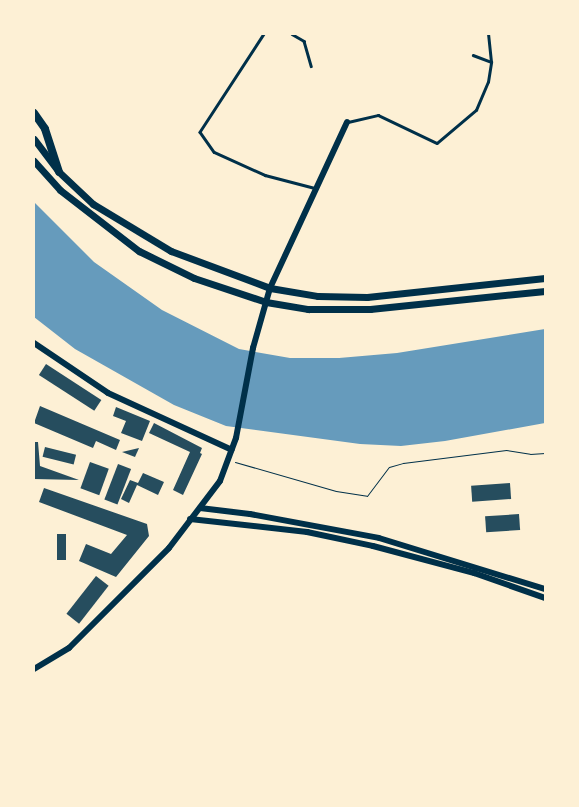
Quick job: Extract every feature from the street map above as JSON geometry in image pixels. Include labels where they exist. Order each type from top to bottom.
[{"type":"main road","points":[[34,113],[45,129],[59,172]]},
{"type":"main road","points":[[34,139],[59,172],[93,204],[171,251],[270,288],[286,292],[383,296],[545,278]]},
{"type":"main road","points":[[34,161],[60,190],[138,251],[194,278],[266,302],[324,310],[370,309],[545,291]]},
{"type":"main road","points":[[284,305],[278,298],[281,293],[286,292]]},
{"type":"street","points":[[34,669],[69,648],[168,548],[218,485],[236,438],[253,348],[270,288],[347,122]]},
{"type":"street","points":[[34,343],[108,393],[232,450]]},
{"type":"street","points":[[200,508],[250,514],[379,538],[545,589]]},
{"type":"street","points":[[190,519],[298,530],[373,546],[474,572],[545,598]]},
{"type":"lane","points":[[264,34],[200,132],[214,152],[265,175],[315,188]]},
{"type":"lane","points":[[292,34],[304,41],[311,66]]},
{"type":"lane","points":[[347,122],[378,115],[436,142],[476,110],[488,82],[491,62],[488,34]]},
{"type":"lane","points":[[473,55],[491,62]]},
{"type":"path","points":[[229,460],[336,491],[367,496],[388,467],[403,463],[506,450],[530,454],[545,453]]},
{"type":"water","points":[[34,202],[94,262],[162,310],[239,349],[290,358],[339,358],[397,353],[545,329],[545,423],[445,441],[401,446],[360,444],[226,426],[174,405],[75,349],[34,317]]},
{"type":"building","points":[[46,364],[101,400],[94,411],[39,375]]},
{"type":"building","points":[[40,406],[120,440],[116,450],[96,441],[93,448],[34,423]]},
{"type":"building","points":[[116,407],[150,421],[142,441],[121,433],[126,421],[113,416]]},
{"type":"building","points":[[154,423],[202,448],[200,453],[202,454],[183,495],[173,490],[190,452],[149,433]]},
{"type":"building","points":[[34,442],[38,442],[40,466],[79,480],[34,479]]},
{"type":"building","points":[[45,447],[76,455],[74,464],[43,457]]},
{"type":"building","points":[[139,448],[135,457],[122,452]]},
{"type":"building","points":[[90,462],[109,469],[99,495],[80,488]]},
{"type":"building","points":[[118,464],[131,469],[117,504],[104,499]]},
{"type":"building","points":[[143,473],[164,482],[158,495],[137,485],[129,503],[121,499],[130,480],[138,483]]},
{"type":"building","points":[[510,483],[511,499],[472,502],[471,486]]},
{"type":"building","points":[[44,488],[147,524],[149,536],[116,577],[79,561],[86,544],[111,554],[127,535],[39,502]]},
{"type":"building","points":[[519,514],[520,530],[486,532],[485,516]]},
{"type":"building","points":[[57,534],[66,534],[66,560],[57,560]]},
{"type":"building","points":[[96,576],[109,586],[79,624],[66,614]]}]
